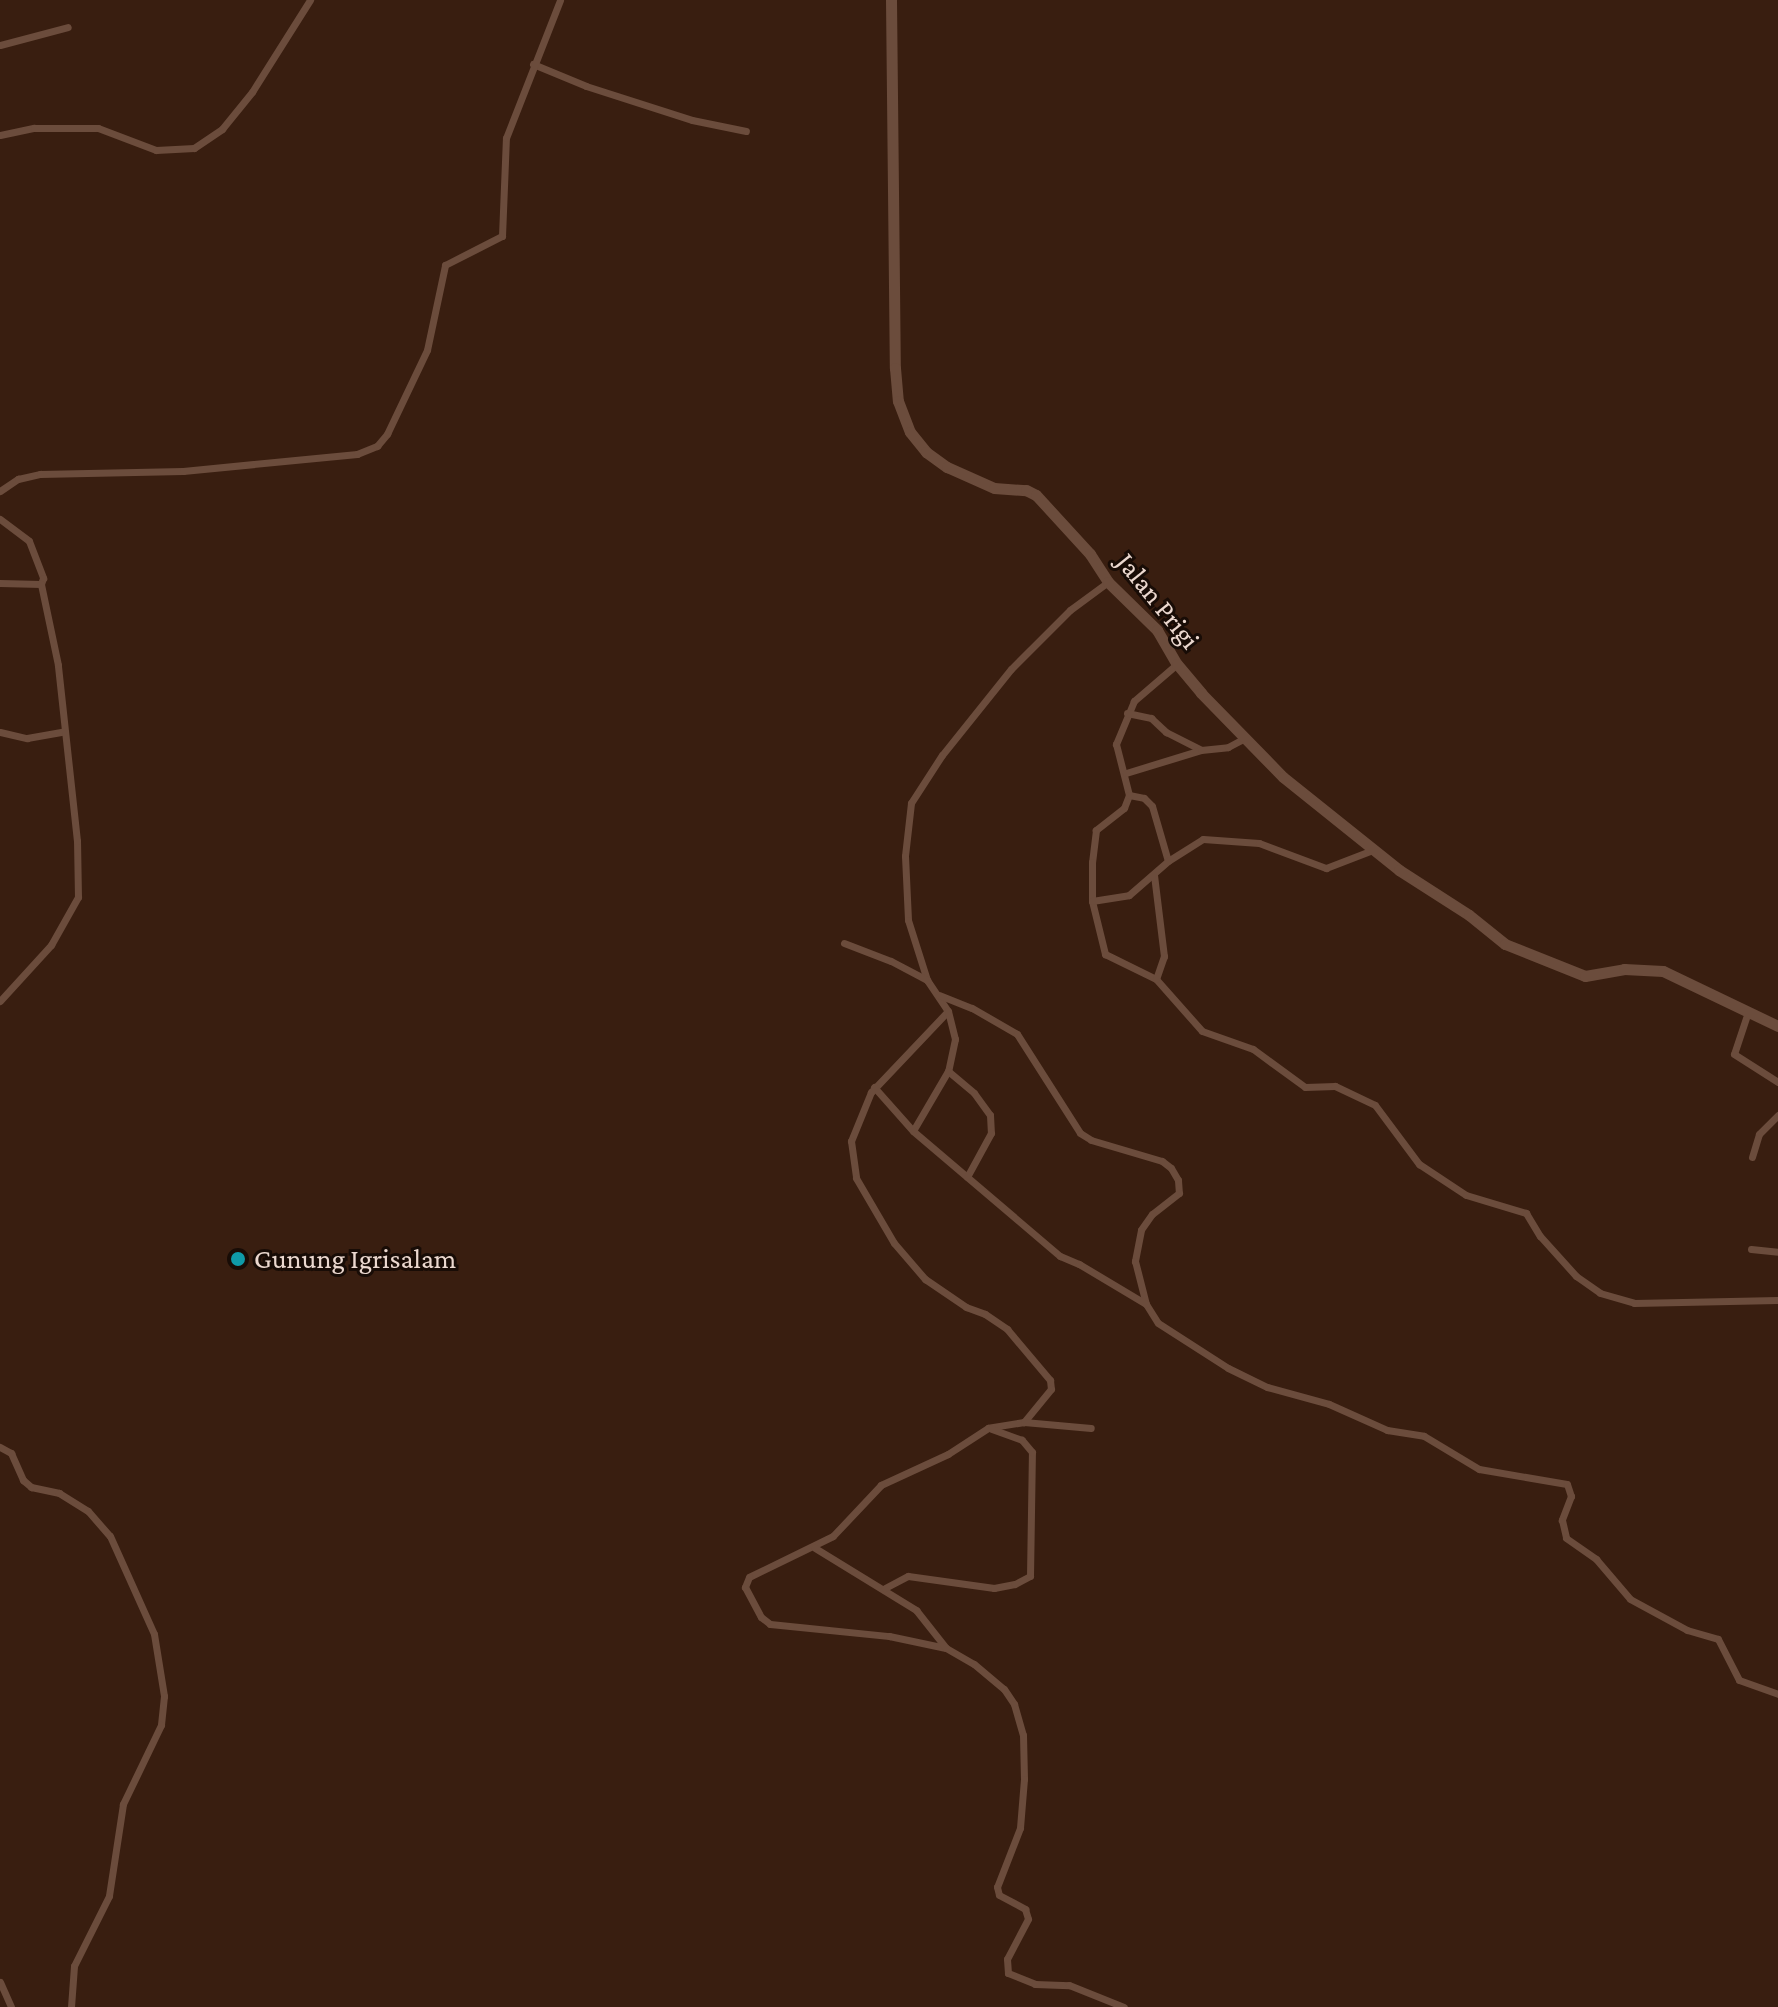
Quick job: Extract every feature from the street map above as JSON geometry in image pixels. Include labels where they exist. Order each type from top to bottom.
[{"type":"street","points":[[0,135],[34,128],[98,128],[156,150],[194,148],[222,129],[252,92],[310,0]]},
{"type":"street","points":[[0,491],[18,479],[40,474],[183,471],[357,454],[377,446],[387,434],[427,350],[445,265],[502,236],[506,138],[560,0]]},
{"type":"street","name":"Jalan Prigi","points":[[891,0],[892,325],[898,401],[910,432],[926,452],[947,467],[994,488],[1026,490],[1036,495],[1090,554],[1108,582],[1157,630],[1177,664],[1308,799],[1505,944],[1585,976],[1624,969],[1663,971],[1747,1015],[1778,1026]]},
{"type":"street","points":[[0,45],[68,27]]},
{"type":"street","points":[[533,64],[586,86],[692,120],[746,131]]},
{"type":"street","points":[[0,519],[29,541],[42,572],[41,584],[58,665],[62,732],[77,841],[78,897],[51,945],[0,1001]]},
{"type":"street","points":[[913,1131],[948,1071],[955,1039],[948,1011],[927,980],[908,920],[905,890],[911,803],[942,755],[1011,669],[1070,610],[1108,582]]},
{"type":"street","points":[[0,583],[41,584]]},
{"type":"street","points":[[1177,664],[1139,696],[1127,713],[1116,744],[1118,760],[1126,773],[1129,795],[1124,808],[1096,830],[1093,838],[1092,901],[1105,954],[1132,970],[1156,979],[1202,1031],[1253,1049],[1305,1087],[1335,1086],[1375,1105],[1419,1164],[1466,1195],[1526,1213],[1540,1236],[1576,1276],[1600,1293],[1634,1303],[1778,1300]]},
{"type":"street","points":[[1127,713],[1151,718],[1166,732],[1201,750]]},
{"type":"street","points":[[0,732],[27,738],[62,732]]},
{"type":"street","points":[[1126,773],[1201,750],[1228,747],[1246,738]]},
{"type":"street","points":[[1129,795],[1144,798],[1152,806],[1168,861]]},
{"type":"street","points":[[1092,901],[1129,895],[1168,861],[1203,839],[1259,843],[1326,868],[1374,850]]},
{"type":"street","points":[[1154,875],[1164,956],[1156,979]]},
{"type":"street","points":[[844,943],[891,961],[927,980]]},
{"type":"street","points":[[937,994],[972,1008],[1017,1034],[1080,1133],[1091,1140],[1162,1161],[1171,1168],[1180,1187],[1179,1193],[1152,1214],[1141,1230],[1136,1249],[1136,1274],[1146,1304],[1158,1323],[1228,1368],[1267,1387],[1329,1404],[1387,1430],[1424,1436],[1479,1469],[1567,1484],[1571,1496],[1562,1520],[1566,1538],[1596,1559],[1630,1599],[1687,1630],[1718,1639],[1739,1680],[1778,1694]]},
{"type":"street","points":[[948,1011],[874,1087],[862,1108],[851,1141],[856,1178],[894,1243],[925,1279],[966,1307],[1007,1329],[1050,1380],[1051,1389],[1024,1422]]},
{"type":"street","points":[[1747,1015],[1734,1054],[1778,1082]]},
{"type":"street","points":[[948,1071],[974,1093],[990,1115],[991,1133],[967,1177]]},
{"type":"street","points":[[874,1087],[913,1131],[1060,1256],[1146,1304]]},
{"type":"street","points":[[1752,1157],[1759,1134],[1778,1115]]},
{"type":"street","points":[[1751,1249],[1778,1252]]},
{"type":"street","points":[[946,1648],[889,1636],[776,1626],[764,1620],[745,1590],[747,1580],[815,1548],[833,1536],[881,1485],[948,1454],[988,1428],[1024,1422],[1091,1428]]},
{"type":"street","points":[[885,1588],[908,1576],[987,1588],[1015,1584],[1030,1576],[1032,1452],[1022,1440],[988,1428]]},
{"type":"street","points":[[0,1447],[11,1453],[23,1480],[31,1487],[59,1493],[88,1511],[110,1536],[154,1634],[164,1696],[161,1725],[123,1804],[109,1896],[74,1966],[71,2007]]},
{"type":"street","points":[[815,1548],[885,1588],[916,1610],[946,1648],[1004,1689],[1014,1704],[1023,1735],[1020,1828],[997,1887],[999,1895],[1028,1913],[1028,1919],[1006,1961],[1008,1973],[1037,1985],[1069,1985],[1124,2007]]},
{"type":"street","points":[[0,1982],[11,2007]]},
{"type":"place","name":"Gunung Igrisalam","points":[[238,1259]]}]
